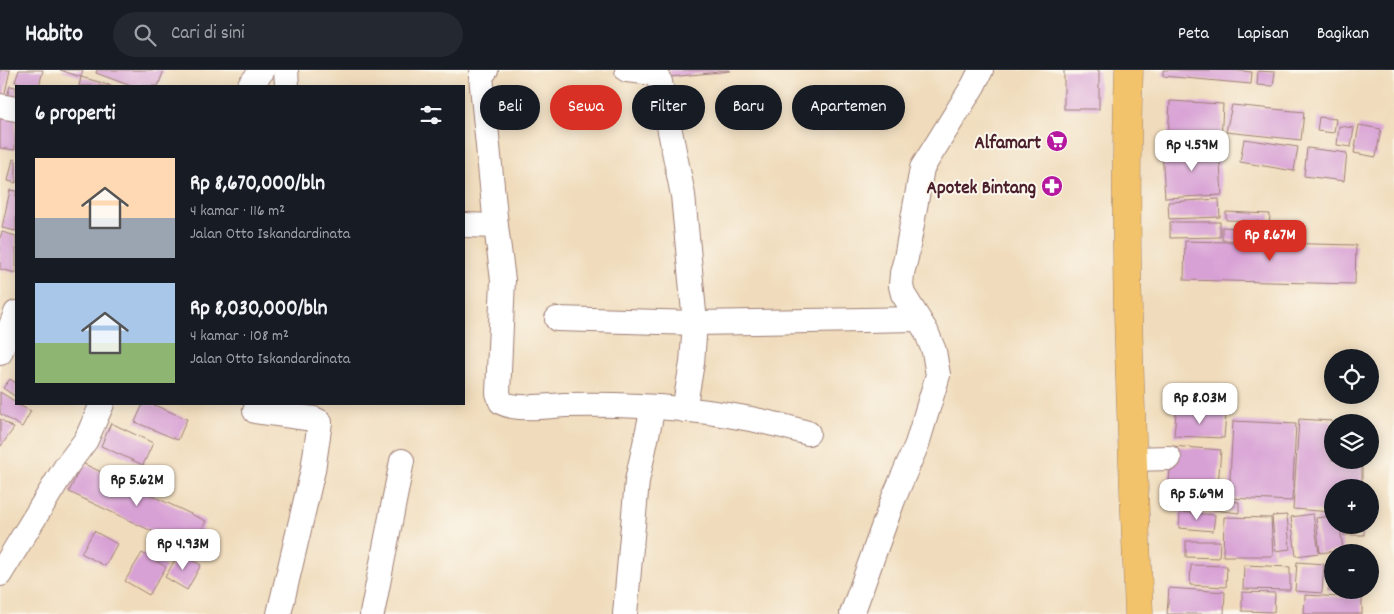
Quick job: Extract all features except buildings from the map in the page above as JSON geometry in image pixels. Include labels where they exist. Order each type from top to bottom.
[{"type":"main road","points":[[1129,70],[1126,152],[1130,374],[1139,614]]},
{"type":"street","points":[[250,85],[264,70]]},
{"type":"street","points":[[286,70],[286,85]]},
{"type":"street","points":[[486,70],[483,71],[481,76],[503,280],[498,384],[500,402],[504,405],[519,406],[592,404],[721,412],[777,423],[808,432]]},
{"type":"street","points":[[627,70],[652,72],[656,74],[660,82],[683,195],[695,323],[692,363],[684,410]]},
{"type":"street","points":[[852,614],[917,444],[938,375],[934,351],[926,331],[903,294],[901,286],[922,168],[981,70]]},
{"type":"street","points":[[0,106],[15,110]]},
{"type":"street","points":[[465,225],[496,226]]},
{"type":"street","points":[[0,353],[15,316]]},
{"type":"street","points":[[557,319],[695,323],[918,319]]},
{"type":"street","points":[[0,574],[56,482],[86,440],[102,405]]},
{"type":"street","points":[[625,614],[637,481],[653,407]]},
{"type":"street","points":[[255,411],[314,419],[320,422],[313,470],[278,614]]},
{"type":"street","points":[[1133,459],[1168,458]]},
{"type":"street","points":[[372,614],[402,461]]},
{"type":"place","name":"Alfamart","points":[[1057,141]]},
{"type":"place","name":"Apotek Bintang","points":[[1052,186]]}]
